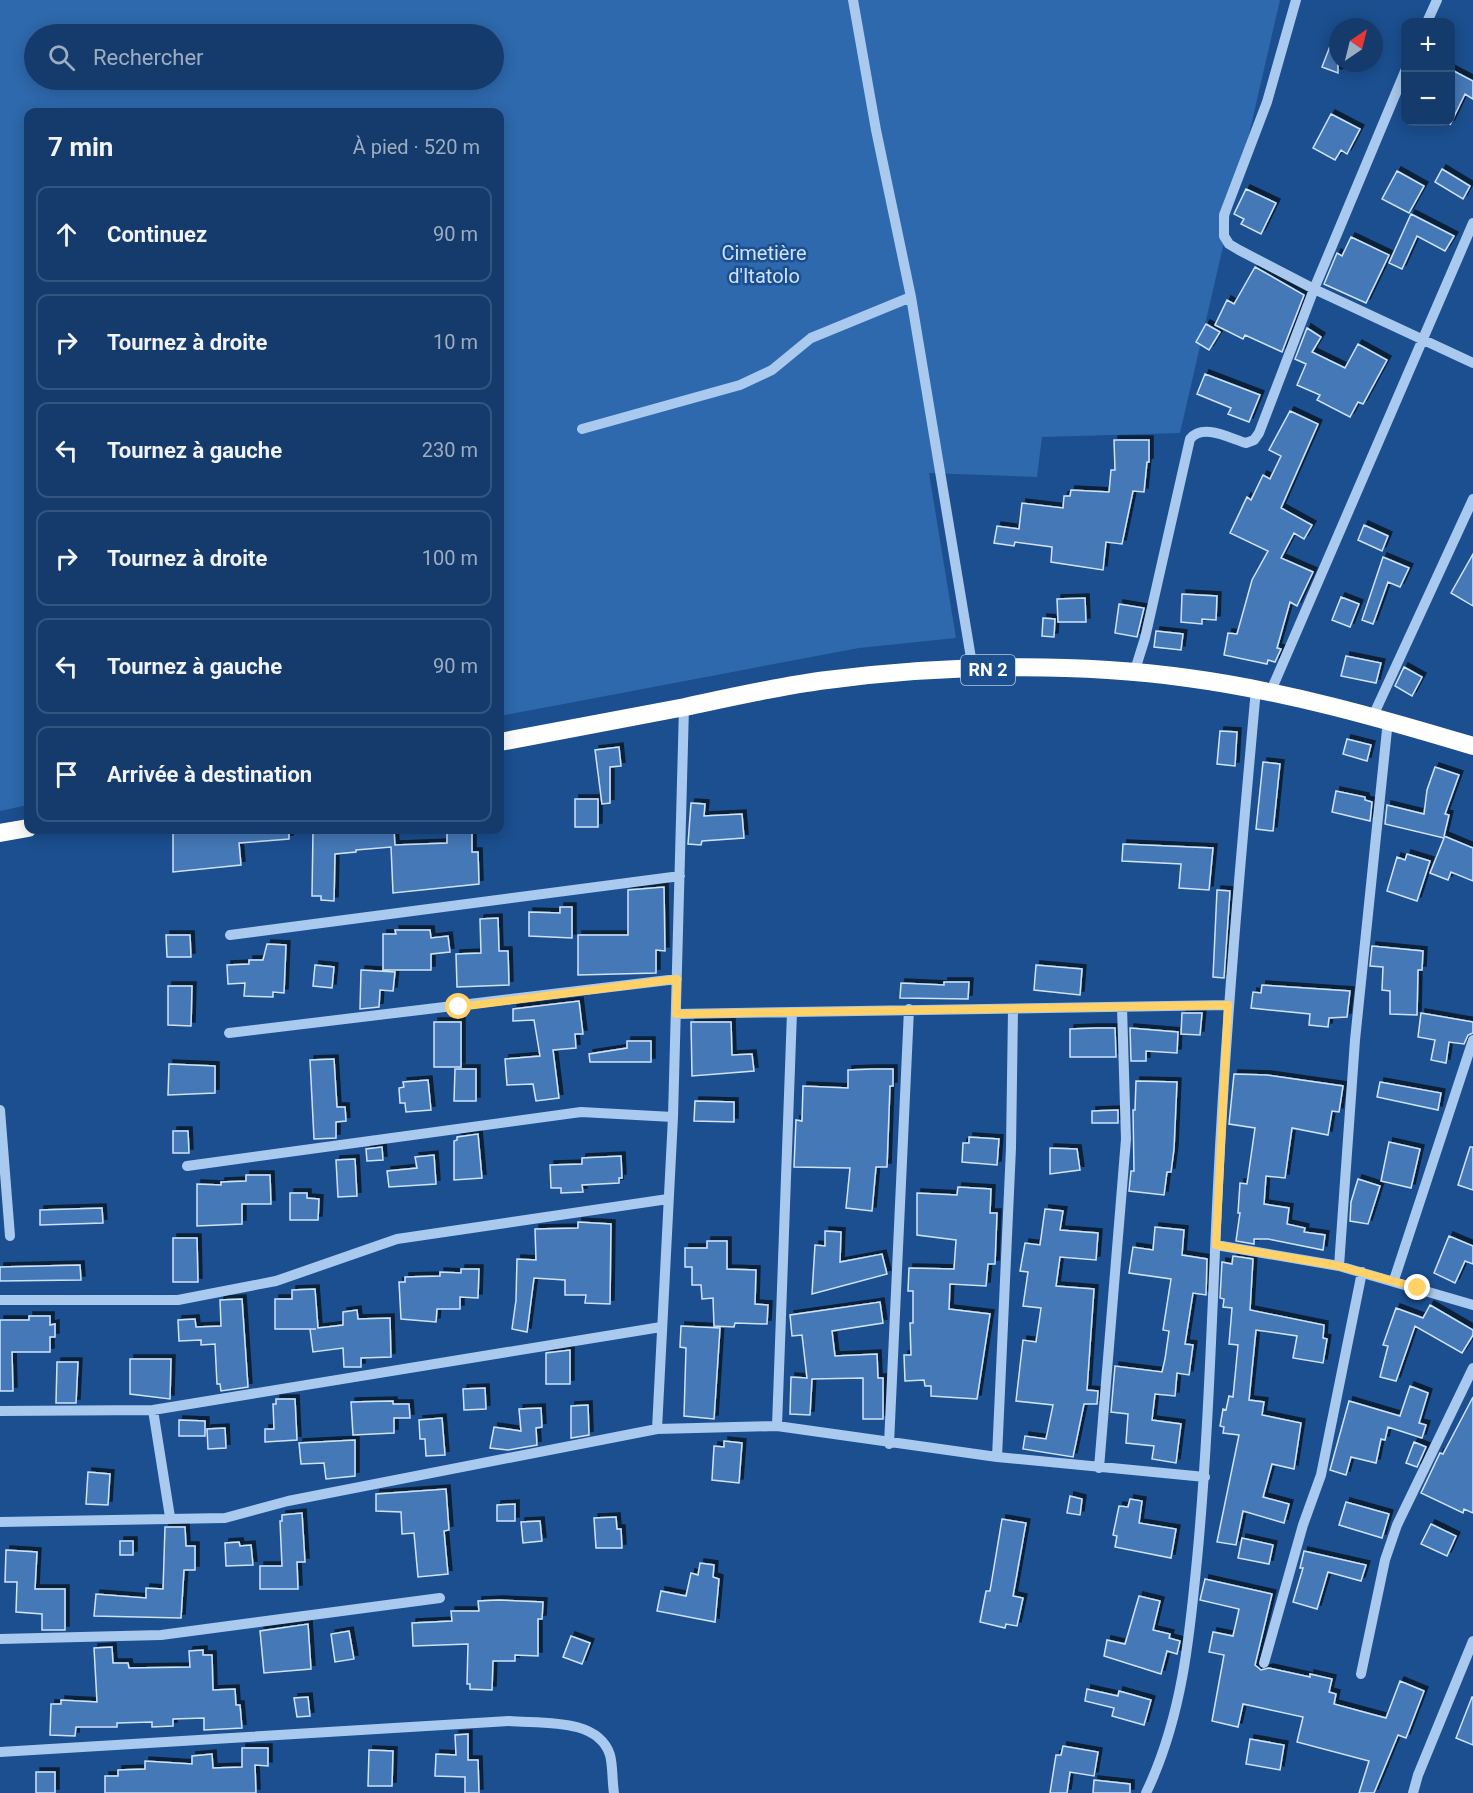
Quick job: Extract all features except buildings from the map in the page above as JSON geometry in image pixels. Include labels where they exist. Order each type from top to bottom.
[{"type":"highway","name":"RN 2","points":[[504,741],[827,680],[972,670],[1040,668],[1188,678],[1263,691],[1381,718],[1473,746]]},
{"type":"highway","points":[[0,833],[24,829]]},
{"type":"street","points":[[853,0],[876,130],[911,297],[972,670]]},
{"type":"street","points":[[1429,18],[1437,0]]},
{"type":"street","points":[[1294,1],[1267,102],[1224,215],[1224,236],[1229,244],[1239,250],[1314,289],[1473,363]]},
{"type":"street","points":[[1134,673],[1145,638],[1190,439],[1194,434],[1206,431],[1246,443],[1254,440],[1259,433],[1314,289],[1405,72]]},
{"type":"street","points":[[1146,1793],[1164,1750],[1180,1698],[1190,1636],[1205,1476],[1228,1005],[1263,691],[1473,223]]},
{"type":"street","points":[[582,429],[740,386],[772,370],[811,338],[911,297]]},
{"type":"street","points":[[1339,1266],[1354,1040],[1381,718],[1473,499]]},
{"type":"street","points":[[657,1429],[673,1116],[684,707]]},
{"type":"street","points":[[230,935],[680,876]]},
{"type":"street","points":[[229,1033],[677,979]]},
{"type":"street","points":[[676,1014],[1228,1005]]},
{"type":"street","points":[[1099,1468],[1126,1139],[1122,1007]]},
{"type":"street","points":[[889,1444],[909,1009]]},
{"type":"street","points":[[997,1457],[1011,1170],[1013,1009]]},
{"type":"street","points":[[777,1426],[792,1012]]},
{"type":"street","points":[[1394,1281],[1473,1040]]},
{"type":"street","points":[[0,1110],[10,1236]]},
{"type":"street","points":[[187,1166],[581,1112],[673,1116]]},
{"type":"street","points":[[0,1300],[178,1300],[276,1281],[397,1239],[668,1200]]},
{"type":"street","points":[[1216,1245],[1339,1266],[1473,1305]]},
{"type":"street","points":[[1264,1664],[1303,1525],[1321,1475],[1362,1272]]},
{"type":"street","points":[[0,1411],[153,1410],[662,1328]]},
{"type":"street","points":[[1361,1674],[1385,1560],[1397,1525],[1473,1368]]},
{"type":"street","points":[[153,1410],[170,1517]]},
{"type":"street","points":[[0,1522],[170,1517],[225,1518],[288,1501],[657,1429],[777,1426],[889,1444],[997,1457],[1205,1476]]},
{"type":"street","points":[[0,1639],[161,1635],[440,1598]]},
{"type":"street","points":[[1413,1793],[1418,1775],[1473,1641]]},
{"type":"street","points":[[0,1752],[509,1722],[578,1726],[598,1738],[610,1755],[614,1793]]},
{"type":"green space","name":"Cimetière d'Itatolo","points":[[0,0],[1280,0],[1180,433],[1042,437],[1037,477],[929,473],[956,638],[859,648],[504,715],[504,108],[24,108],[24,806],[0,811]]},
{"type":"route","points":[[459,1007],[677,979],[676,1014],[1228,1005],[1216,1245],[1339,1266],[1418,1288]]}]
